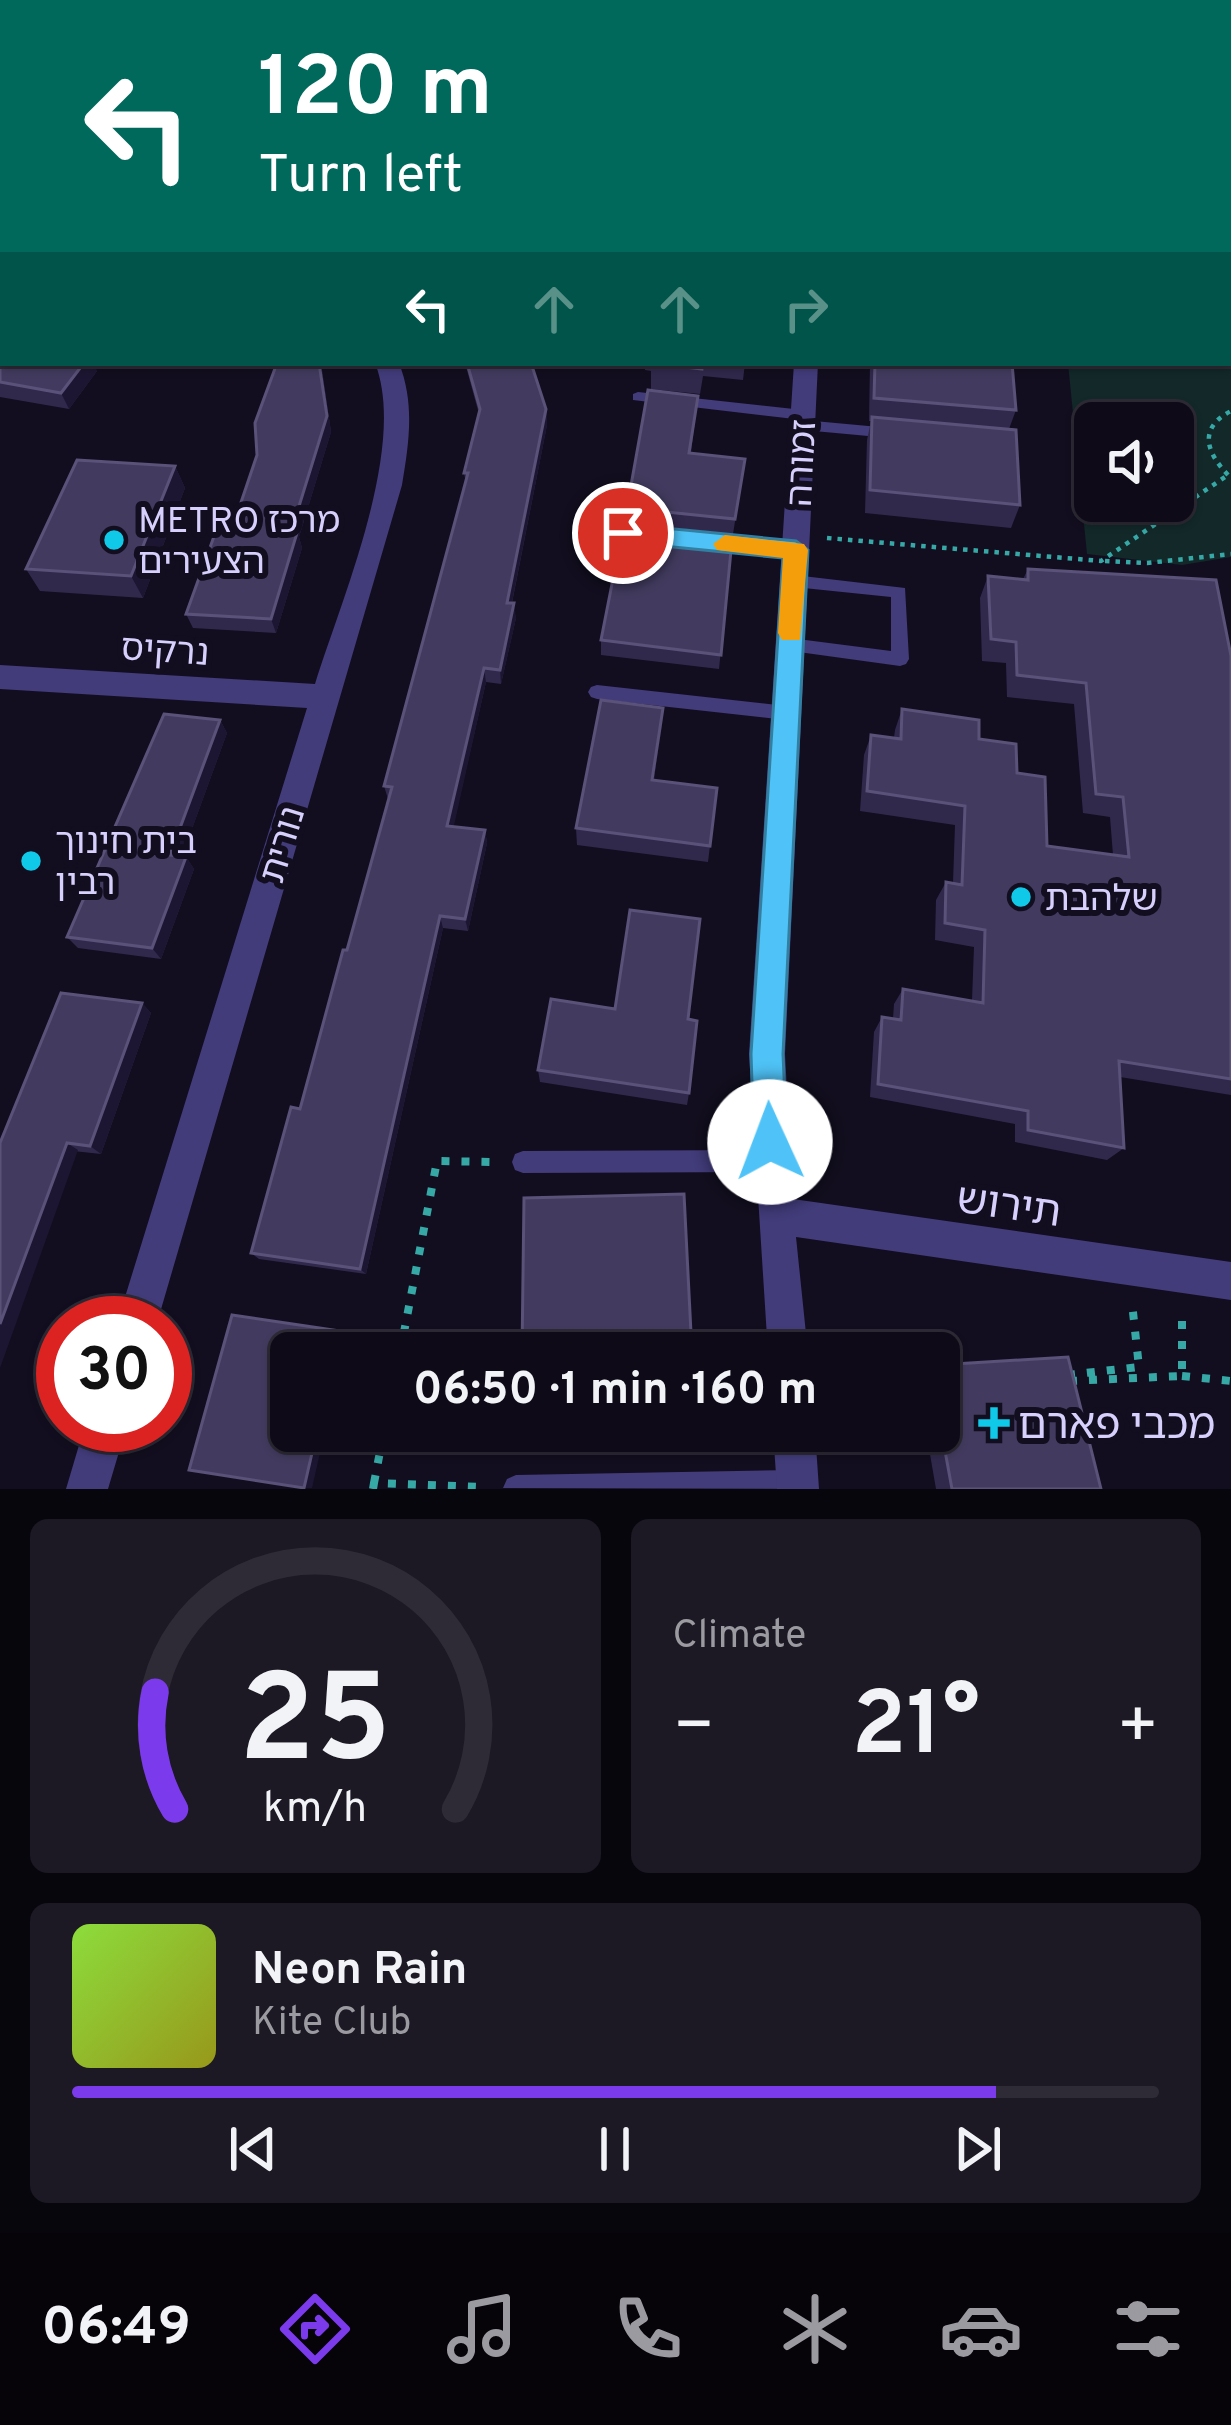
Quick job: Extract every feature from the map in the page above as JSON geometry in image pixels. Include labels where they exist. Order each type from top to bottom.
[{"type":"street","name":"נורית","points":[[145,1296],[389,485],[399,424],[388,366]]},
{"type":"street","name":"זמורה","points":[[786,1332],[767,1054],[806,366]]},
{"type":"street","name":"נרקיס","points":[[0,677],[326,698]]},
{"type":"street","name":"תירוש","points":[[775,1216],[1231,1281]]},
{"type":"street","points":[[87,1489],[98,1452]]},
{"type":"street","points":[[796,1452],[798,1486]]},
{"type":"lane","points":[[638,397],[917,435]]},
{"type":"lane","points":[[688,540],[795,555],[899,592],[900,659],[790,645]]},
{"type":"lane","points":[[597,692],[786,713]]},
{"type":"lane","points":[[523,1162],[772,1161]]},
{"type":"lane","points":[[516,1488],[798,1486]]},
{"type":"path","points":[[1101,561],[1230,476],[1213,461],[1205,446],[1205,431],[1213,419],[1231,411]]},
{"type":"path","points":[[795,555],[1147,563],[1231,554]]},
{"type":"path","points":[[404,1332],[437,1161],[523,1162]]},
{"type":"path","points":[[1129,1266],[1139,1367],[1066,1375],[1053,1382],[1182,1376],[1231,1382]]},
{"type":"path","points":[[1182,1376],[1183,1274]]},
{"type":"path","points":[[380,1452],[374,1486],[516,1488]]},
{"type":"green space","points":[[1068,366],[1231,366],[1231,557],[1182,565],[1087,554],[1084,522],[1194,522],[1194,402],[1074,402],[1074,423]]},
{"type":"building","points":[[0,366],[82,366],[61,393],[0,382]]},
{"type":"building","points":[[276,366],[319,366],[327,416],[291,532],[297,533],[271,619],[186,614],[217,528],[232,529],[257,455],[255,423]]},
{"type":"building","points":[[468,366],[532,366],[546,409],[507,603],[514,603],[500,670],[484,668],[447,826],[485,830],[465,919],[440,916],[360,1269],[251,1253],[291,1107],[300,1109],[392,787],[384,786],[468,473],[464,473],[480,409]]},
{"type":"building","points":[[875,366],[1012,366],[1016,410],[874,398]]},
{"type":"building","points":[[648,390],[698,396],[689,453],[745,459],[735,519],[627,508]]},
{"type":"building","points":[[872,417],[1016,430],[1020,505],[870,490]]},
{"type":"building","name":"METRO מרכז הצעירים","points":[[77,460],[175,466],[131,576],[26,569]]},
{"type":"building","points":[[623,528],[732,540],[721,655],[601,640]]},
{"type":"building","points":[[1028,569],[1216,580],[1231,656],[1231,1079],[1119,1061],[1124,1148],[1028,1130],[1028,1111],[878,1084],[882,1017],[901,1020],[903,989],[983,1003],[985,930],[945,923],[946,882],[962,885],[965,806],[867,791],[871,735],[901,739],[902,709],[979,720],[979,739],[1016,744],[1017,773],[1045,777],[1047,846],[1129,857],[1123,797],[1096,794],[1086,683],[1017,675],[1016,642],[991,639],[988,576],[1028,580]]},
{"type":"building","points":[[601,700],[663,708],[652,780],[717,788],[710,846],[576,828]]},
{"type":"building","points":[[164,714],[220,720],[170,855],[186,857],[152,948],[67,937]]},
{"type":"building","points":[[630,910],[700,919],[688,1019],[697,1021],[689,1093],[538,1070],[551,999],[615,1009]]},
{"type":"building","points":[[61,993],[142,1003],[90,1146],[67,1143],[0,1324],[0,1143]]},
{"type":"building","points":[[684,1194],[691,1332],[522,1332],[524,1198]]},
{"type":"building","points":[[232,1315],[340,1331],[270,1332],[270,1452],[312,1452],[304,1488],[189,1470]]},
{"type":"building","points":[[1068,1357],[1101,1489],[952,1489],[945,1452],[960,1452],[960,1364]]},
{"type":"slow traffic","points":[[725,544],[796,550],[791,633]]},
{"type":"place","name":"METRO מרכז הצעירים","points":[[114,540]]},
{"type":"place","name":"בית חינוך רבין","points":[[31,861]]},
{"type":"place","name":"שלהבת","points":[[1021,897]]},
{"type":"place","name":"מכבי פארם","points":[[994,1423]]},
{"type":"route","points":[[623,533],[796,550],[767,1054],[770,1142]]}]
